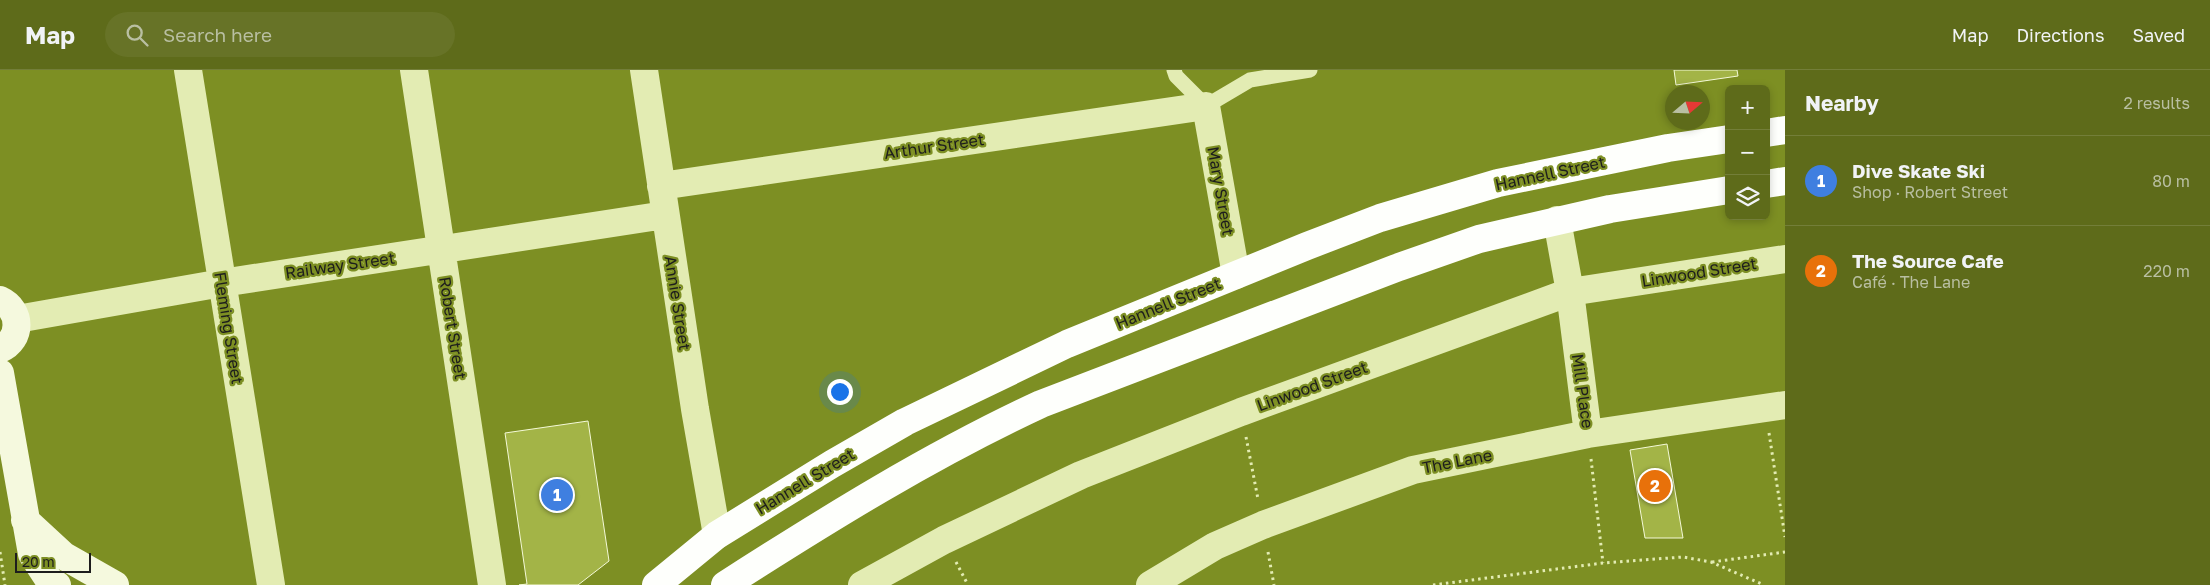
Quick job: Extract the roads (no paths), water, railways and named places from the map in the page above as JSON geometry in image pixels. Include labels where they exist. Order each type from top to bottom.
[{"type":"highway","points":[[1770,132],[1785,130]]},
{"type":"highway","name":"Hannell Street","points":[[656,585],[717,535],[905,422],[1067,344],[1380,218],[1498,182],[1668,148],[1725,140]]},
{"type":"highway","points":[[1770,183],[1785,181]]},
{"type":"highway","points":[[725,585],[930,459],[1041,404],[1399,266],[1479,239],[1610,209],[1725,191]]},
{"type":"main road","points":[[0,349],[15,336],[8,310]]},
{"type":"main road","points":[[0,374],[32,554],[50,580],[57,585]]},
{"type":"main road","points":[[25,520],[64,556],[115,585]]},
{"type":"street","name":"Fleming Street","points":[[188,70],[271,585]]},
{"type":"street","name":"Robert Street","points":[[414,70],[492,585]]},
{"type":"street","name":"Annie Street","points":[[644,70],[695,409],[717,535]]},
{"type":"street","name":"Arthur Street","points":[[661,186],[1206,106]]},
{"type":"street","name":"Mary Street","points":[[1206,106],[1236,275]]},
{"type":"street","name":"Railway Street","points":[[8,310],[222,283],[665,215]]},
{"type":"street","name":"Mill Place","points":[[1557,220],[1570,292],[1588,434]]},
{"type":"street","name":"Linwood Street","points":[[862,585],[944,540],[1081,475],[1241,412],[1570,292],[1785,259]]},
{"type":"street","name":"The Lane","points":[[1150,585],[1215,546],[1262,525],[1413,470],[1588,434],[1775,406]]},
{"type":"lane","points":[[1174,70],[1176,76],[1206,106],[1250,80],[1310,70]]},
{"type":"place","name":"The Source Cafe","points":[[1655,486]]},
{"type":"place","name":"Dive Skate Ski","points":[[557,495]]}]
